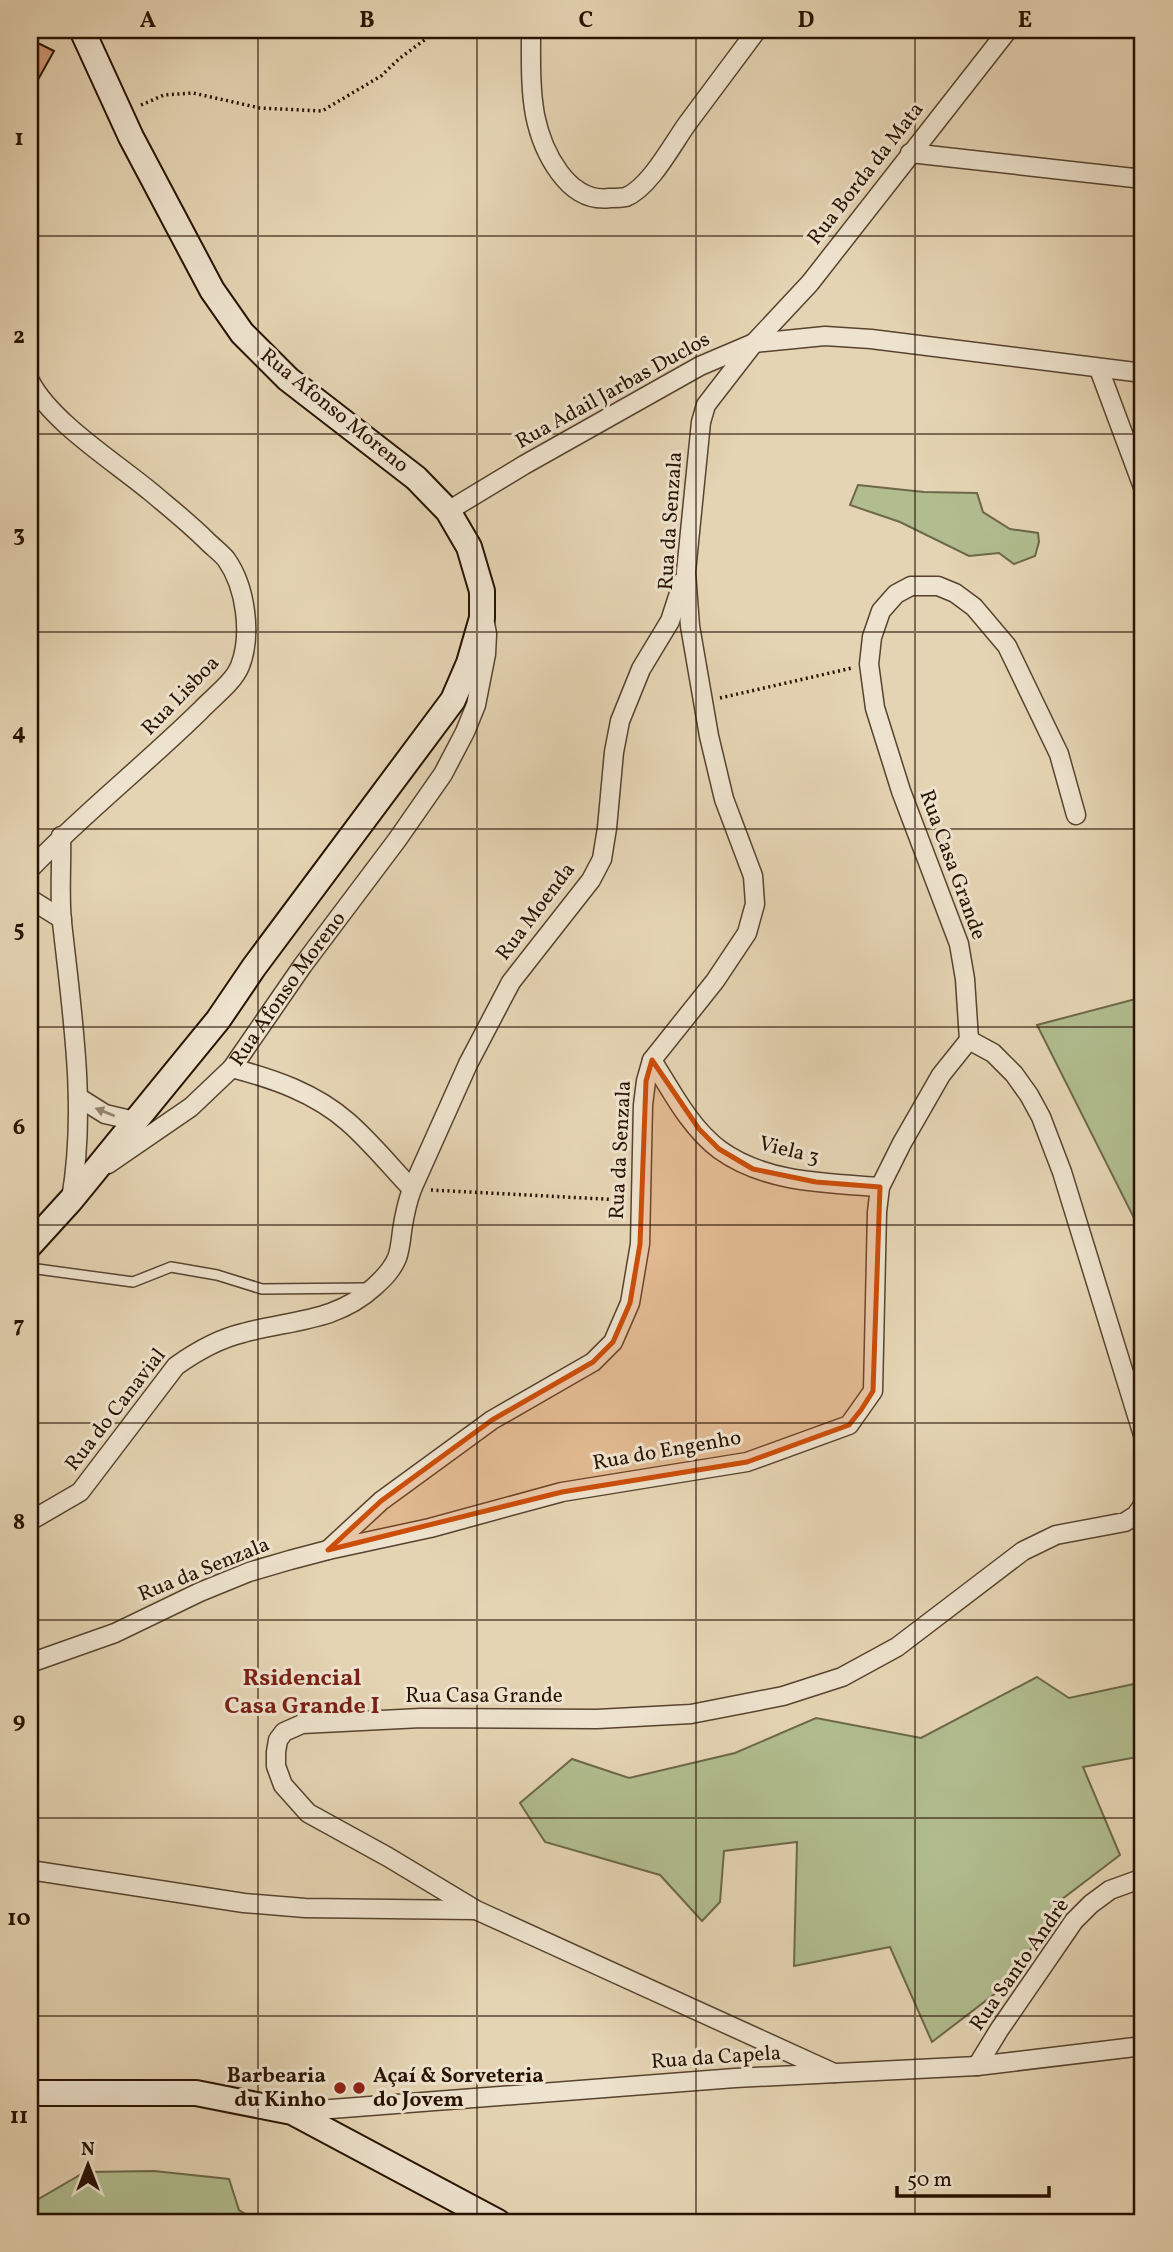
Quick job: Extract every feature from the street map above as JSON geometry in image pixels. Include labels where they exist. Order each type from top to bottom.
[{"type":"main road","name":"Rua Afonso Moreno","points":[[30,1245],[71,1200],[218,1020],[254,967],[453,700],[469,663],[482,618],[482,591],[469,547],[449,511],[416,478],[288,379],[242,333],[212,290],[120,115],[82,30]]},
{"type":"main road","points":[[30,2092],[196,2093],[292,2112],[498,2222]]},
{"type":"street","points":[[531,30],[535,113],[541,139],[556,167],[574,189],[590,197],[603,199],[626,197],[662,163],[684,128],[757,30]]},
{"type":"street","name":"Rua Borda da Mata","points":[[754,343],[810,283],[1008,30]]},
{"type":"street","points":[[910,153],[1143,178]]},
{"type":"street","name":"Rua Adail Jarbas Duclos","points":[[449,511],[524,465],[700,366],[754,343],[825,336],[871,339],[1143,373]]},
{"type":"street","name":"Rua da Senzala","points":[[30,1663],[114,1633],[249,1572],[328,1549],[381,1501],[492,1420],[593,1362],[613,1342],[630,1303],[640,1244],[643,1105],[652,1060],[715,981],[747,933],[755,904],[752,876],[724,799],[709,736],[690,626],[686,572],[701,422],[706,405],[754,343]]},
{"type":"street","points":[[1099,369],[1143,487]]},
{"type":"street","name":"Rua Lisboa","points":[[30,381],[36,393],[60,419],[186,521],[226,560],[240,589],[247,616],[246,639],[239,668],[221,691],[160,751],[61,836],[30,869]]},
{"type":"street","name":"Rua Moenda","points":[[411,1189],[468,1064],[511,982],[591,880],[602,859],[620,721],[641,669],[670,621],[686,572]]},
{"type":"street","name":"Rua Casa Grande","points":[[969,1040],[965,979],[959,944],[885,746],[876,708],[869,664],[872,637],[881,611],[896,594],[911,586],[938,586],[955,593],[974,607],[1007,646],[1059,754],[1076,815]]},
{"type":"street","name":"Rua Afonso Moreno","points":[[91,1175],[191,1107],[232,1068],[303,965],[443,774],[476,705],[487,644],[482,606]]},
{"type":"street","points":[[61,836],[62,919],[71,985],[78,1097],[78,1160],[71,1200]]},
{"type":"street","points":[[30,899],[62,919]]},
{"type":"street","points":[[969,1040],[993,1053],[1014,1074],[1041,1117],[1062,1172],[1143,1435]]},
{"type":"street","name":"Rua do Engenho","points":[[328,1549],[429,1528],[562,1492],[747,1462],[849,1424],[873,1391],[877,1212],[880,1187],[941,1075],[969,1040]]},
{"type":"street","name":"Viela 3","points":[[652,1060],[699,1129],[719,1149],[742,1162],[753,1168],[793,1178],[880,1187]]},
{"type":"street","points":[[232,1068],[267,1077],[315,1098],[348,1121],[411,1189]]},
{"type":"street","points":[[78,1097],[105,1114],[135,1121]]},
{"type":"street","name":"Rua do Canavial","points":[[30,1521],[80,1492],[176,1366],[197,1351],[244,1332],[311,1320],[348,1306],[388,1275],[398,1256],[411,1189]]},
{"type":"street","name":"Rua Casa Grande","points":[[834,2073],[476,1910],[388,1857],[307,1813],[283,1785],[276,1766],[278,1740],[284,1732],[302,1724],[421,1718],[597,1719],[691,1714],[783,1696],[842,1677],[898,1647],[1023,1550],[1056,1535],[1125,1522],[1143,1506]]},
{"type":"street","points":[[30,1870],[244,1903],[305,1908],[476,1910]]},
{"type":"street","name":"Rua Santo Andrè","points":[[977,2066],[1074,1921],[1110,1890],[1143,1878]]},
{"type":"street","name":"Rua da Capela","points":[[292,2112],[735,2078],[977,2066],[1143,2046]]},
{"type":"lane","points":[[30,1268],[133,1282],[171,1267],[217,1275],[262,1289],[373,1288]]},
{"type":"path","points":[[120,115],[164,95],[193,93],[260,107],[323,111],[381,76],[438,30]]},
{"type":"path","points":[[704,702],[869,664]]},
{"type":"path","points":[[411,1189],[640,1200]]},
{"type":"highlighted area","points":[[652,1060],[699,1129],[719,1149],[753,1169],[816,1182],[880,1187],[873,1391],[861,1410],[849,1425],[747,1462],[562,1492],[328,1550],[381,1501],[492,1420],[593,1362],[613,1342],[630,1303],[640,1244],[646,1081]]},
{"type":"green space","points":[[858,485],[924,492],[977,493],[983,512],[1010,529],[1038,533],[1039,542],[1035,556],[1014,564],[999,553],[969,556],[900,522],[850,505]]},
{"type":"green space","points":[[1143,997],[1143,1229],[1139,1228],[1037,1025]]},
{"type":"green space","points":[[1037,1677],[1069,1698],[1143,1682],[1143,1756],[1083,1767],[1120,1855],[1057,1903],[1014,1979],[932,2042],[890,1947],[794,1966],[797,1842],[724,1851],[720,1902],[702,1921],[660,1875],[545,1842],[520,1803],[572,1759],[629,1778],[735,1753],[816,1718],[921,1738]]},
{"type":"green space","points":[[154,2171],[229,2179],[239,2210],[258,2222],[32,2222],[30,2204],[85,2172]]},
{"type":"building","points":[[30,42],[54,51],[30,94]]},
{"type":"place","name":"Barbearia du Kinho","points":[[340,2088]]},
{"type":"place","name":"Açaí & Sorveteria do Jovem","points":[[359,2088]]},
{"type":"district","name":"Rsidencial Casa Grande I","points":[[302,1693]]}]
